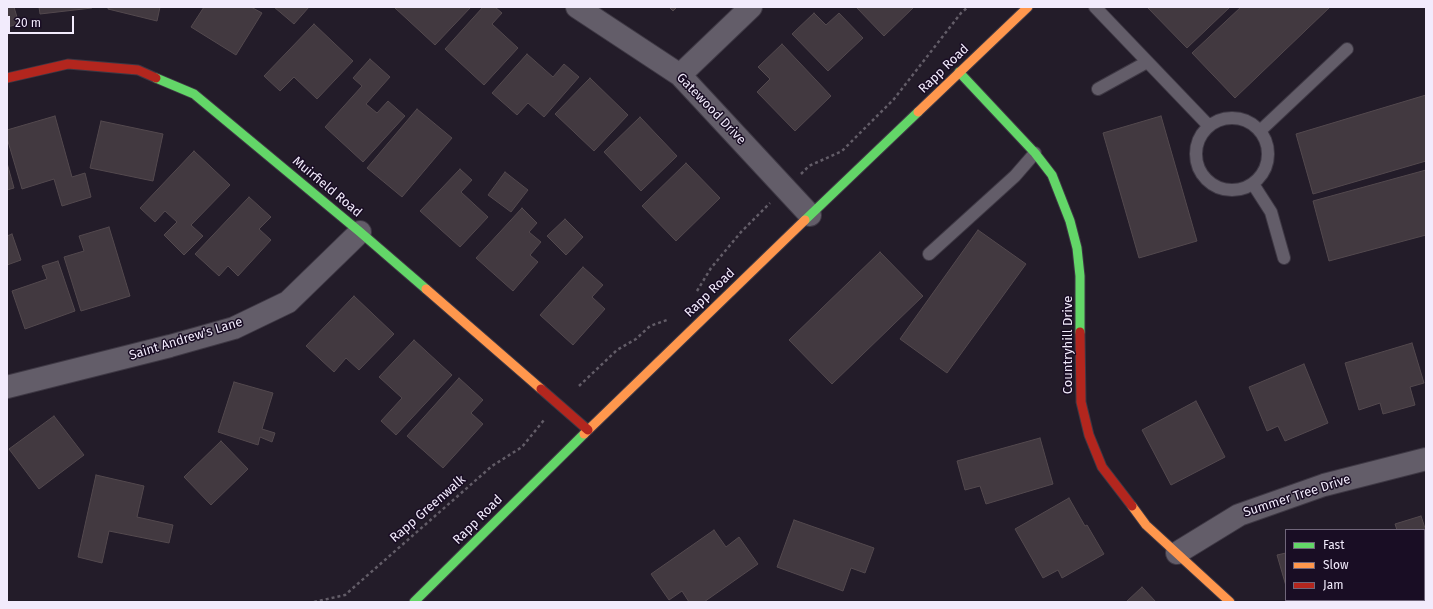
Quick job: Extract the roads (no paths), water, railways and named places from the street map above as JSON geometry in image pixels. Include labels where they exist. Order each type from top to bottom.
[{"type":"street","name":"Gatewood Drive","points":[[577,7],[680,75],[810,215]]},
{"type":"street","points":[[680,75],[751,7]]},
{"type":"street","name":"Rapp Road","points":[[414,602],[588,430],[1028,7]]},
{"type":"street","name":"Muirfield Road","points":[[7,78],[68,64],[138,70],[194,94],[360,232],[588,430]]},
{"type":"street","name":"Countryhill Drive","points":[[959,72],[1035,152],[1052,175],[1070,222],[1077,248],[1080,276],[1081,402],[1089,435],[1102,467],[1146,525],[1230,602]]},
{"type":"street","name":"Saint Andrew's Lane","points":[[7,387],[170,346],[234,328],[288,302],[360,232]]},
{"type":"street","name":"Summer Tree Drive","points":[[1177,553],[1239,515],[1324,485],[1426,458]]},
{"type":"lane","points":[[1095,7],[1209,126]]},
{"type":"lane","points":[[1261,130],[1347,49]]},
{"type":"lane","points":[[1098,89],[1147,62]]},
{"type":"lane","points":[[1226,118],[1239,118],[1251,122],[1261,130],[1267,141],[1269,153],[1267,166],[1261,177],[1253,184],[1242,190],[1219,188],[1209,182],[1201,174],[1197,163],[1196,151],[1198,140],[1209,126],[1226,118]]},
{"type":"lane","points":[[929,254],[1015,176],[1035,152]]},
{"type":"lane","points":[[1253,184],[1271,212],[1284,258]]}]
